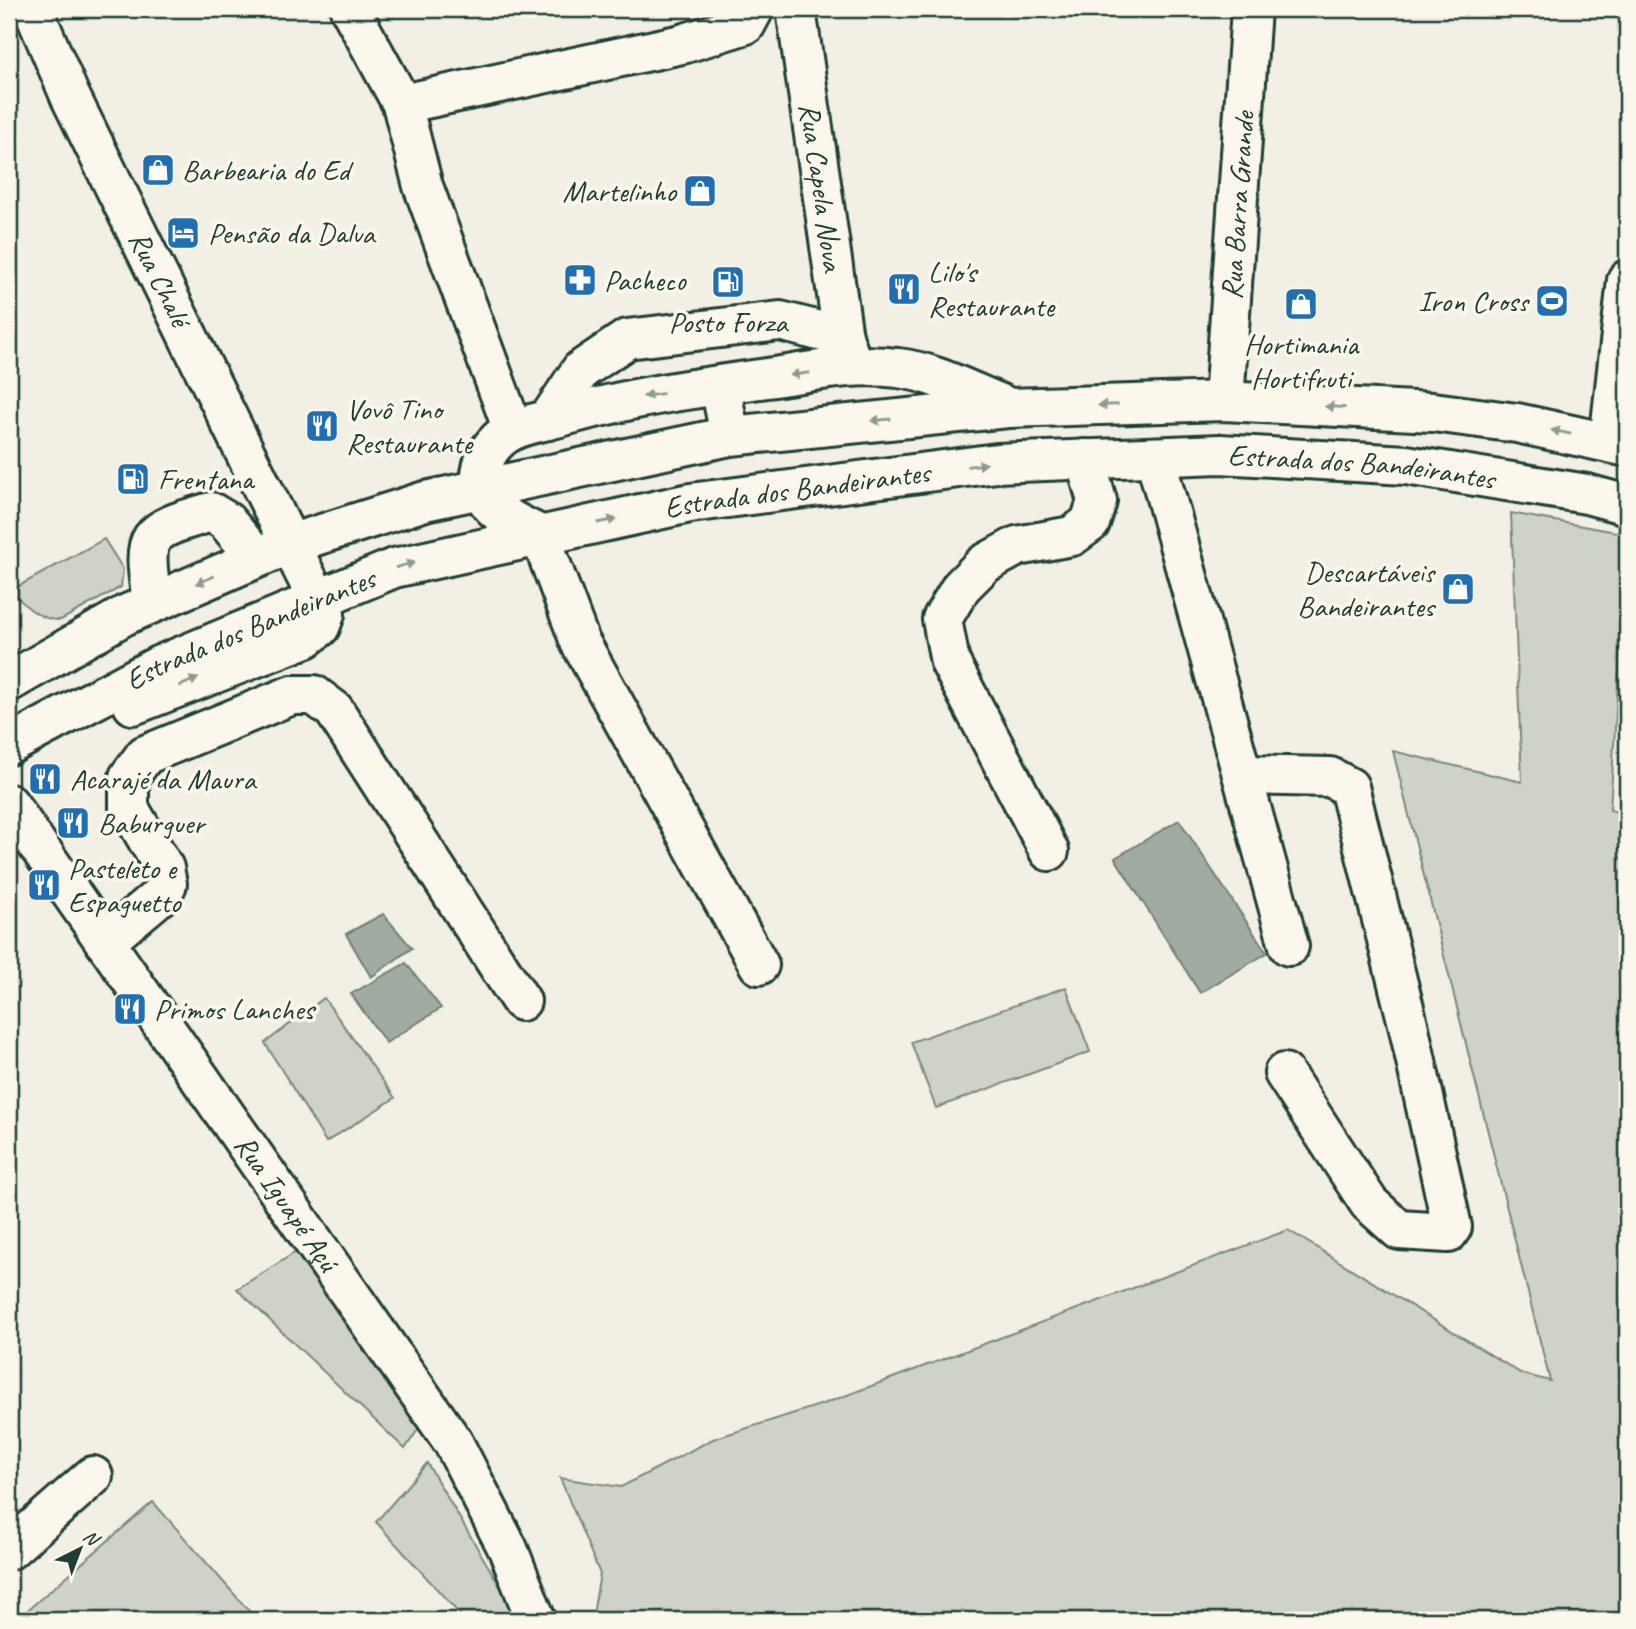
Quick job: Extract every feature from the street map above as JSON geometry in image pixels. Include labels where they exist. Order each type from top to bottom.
[{"type":"street","name":"Rua Chalé","points":[[33,9],[274,551]]},
{"type":"street","points":[[350,9],[402,104],[424,186],[531,425]]},
{"type":"street","points":[[402,104],[682,44],[746,24],[754,9]]},
{"type":"street","name":"Rua Capela Nova","points":[[796,9],[848,352]]},
{"type":"street","name":"Rua Barra Grande","points":[[1224,401],[1251,9]]},
{"type":"street","points":[[1618,444],[1627,280]]},
{"type":"street","points":[[531,425],[581,370],[627,339],[780,321],[848,352],[952,384],[1008,408]]},
{"type":"street","points":[[759,965],[580,642],[540,535],[492,506],[482,487],[480,473],[486,454],[495,443],[531,425],[618,401],[720,385],[848,352]]},
{"type":"street","points":[[720,385],[730,436]]},
{"type":"street","name":"Estrada dos Bandeirantes","points":[[9,682],[125,615],[274,551],[425,501],[730,436],[1008,408],[1224,401],[1433,412],[1517,423],[1618,444]]},
{"type":"street","name":"Estrada dos Bandeirantes","points":[[9,745],[160,665],[394,568],[690,503],[997,463],[1220,454],[1406,465],[1587,494],[1627,505]]},
{"type":"street","points":[[1155,457],[1289,946]]},
{"type":"street","points":[[1049,851],[950,663],[943,619],[961,587],[984,564],[1017,546],[1072,536],[1090,523],[1097,501],[1085,459]]},
{"type":"street","points":[[152,603],[145,551],[155,534],[173,523],[211,512],[274,551],[320,598]]},
{"type":"street","points":[[105,942],[162,894],[167,884],[164,868],[129,808],[129,777],[145,755],[292,695],[314,695],[334,710],[521,1001]]},
{"type":"street","points":[[1244,775],[1330,777],[1349,788],[1408,1024],[1452,1227],[1448,1233],[1399,1230],[1369,1203],[1284,1073]]},
{"type":"street","name":"Rua Iguapé Açú","points":[[9,804],[453,1442],[508,1549],[536,1620]]},
{"type":"street","points":[[9,1549],[93,1476]]},
{"type":"shaded area","points":[[1511,513],[1627,534],[1610,810],[1627,814],[1627,1620],[592,1620],[600,1574],[560,1478],[621,1487],[713,1439],[826,1403],[1288,1230],[1522,1374],[1550,1381],[1393,751],[1522,782]]},
{"type":"shaded area","points":[[104,539],[123,569],[121,587],[61,620],[36,613],[16,595],[17,587]]},
{"type":"shaded area","points":[[1179,820],[1267,953],[1200,993],[1115,858]]},
{"type":"shaded area","points":[[383,914],[412,948],[371,977],[346,934]]},
{"type":"shaded area","points":[[406,963],[441,1008],[386,1043],[351,994]]},
{"type":"shaded area","points":[[1066,987],[1090,1052],[936,1108],[911,1042]]},
{"type":"shaded area","points":[[324,998],[395,1098],[326,1142],[265,1043]]},
{"type":"shaded area","points":[[304,1247],[423,1422],[405,1449],[237,1289]]},
{"type":"shaded area","points":[[427,1463],[520,1620],[465,1620],[376,1522]]},
{"type":"shaded area","points":[[153,1502],[257,1620],[16,1620]]},
{"type":"place","name":"Barbearia do Ed","points":[[158,170]]},
{"type":"place","name":"Martelinho","points":[[700,191]]},
{"type":"place","name":"Pensão da Dalva","points":[[183,233]]},
{"type":"place","name":"Pacheco","points":[[580,280]]},
{"type":"place","name":"Posto Forza","points":[[728,282]]},
{"type":"place","name":"Lilo's Restaurante","points":[[904,289]]},
{"type":"place","name":"Iron Cross","points":[[1552,301]]},
{"type":"place","name":"Hortimania Hortifruti","points":[[1301,304]]},
{"type":"place","name":"Vovô Tino Restaurante","points":[[322,426]]},
{"type":"place","name":"Frentana","points":[[133,479]]},
{"type":"place","name":"Descartáveis Bandeirantes","points":[[1458,589]]},
{"type":"place","name":"Acarajé da Maura","points":[[45,779]]},
{"type":"place","name":"Baburguer","points":[[73,823]]},
{"type":"place","name":"Pasteleto e Espaguetto","points":[[44,885]]},
{"type":"place","name":"Primos Lanches","points":[[130,1009]]}]
